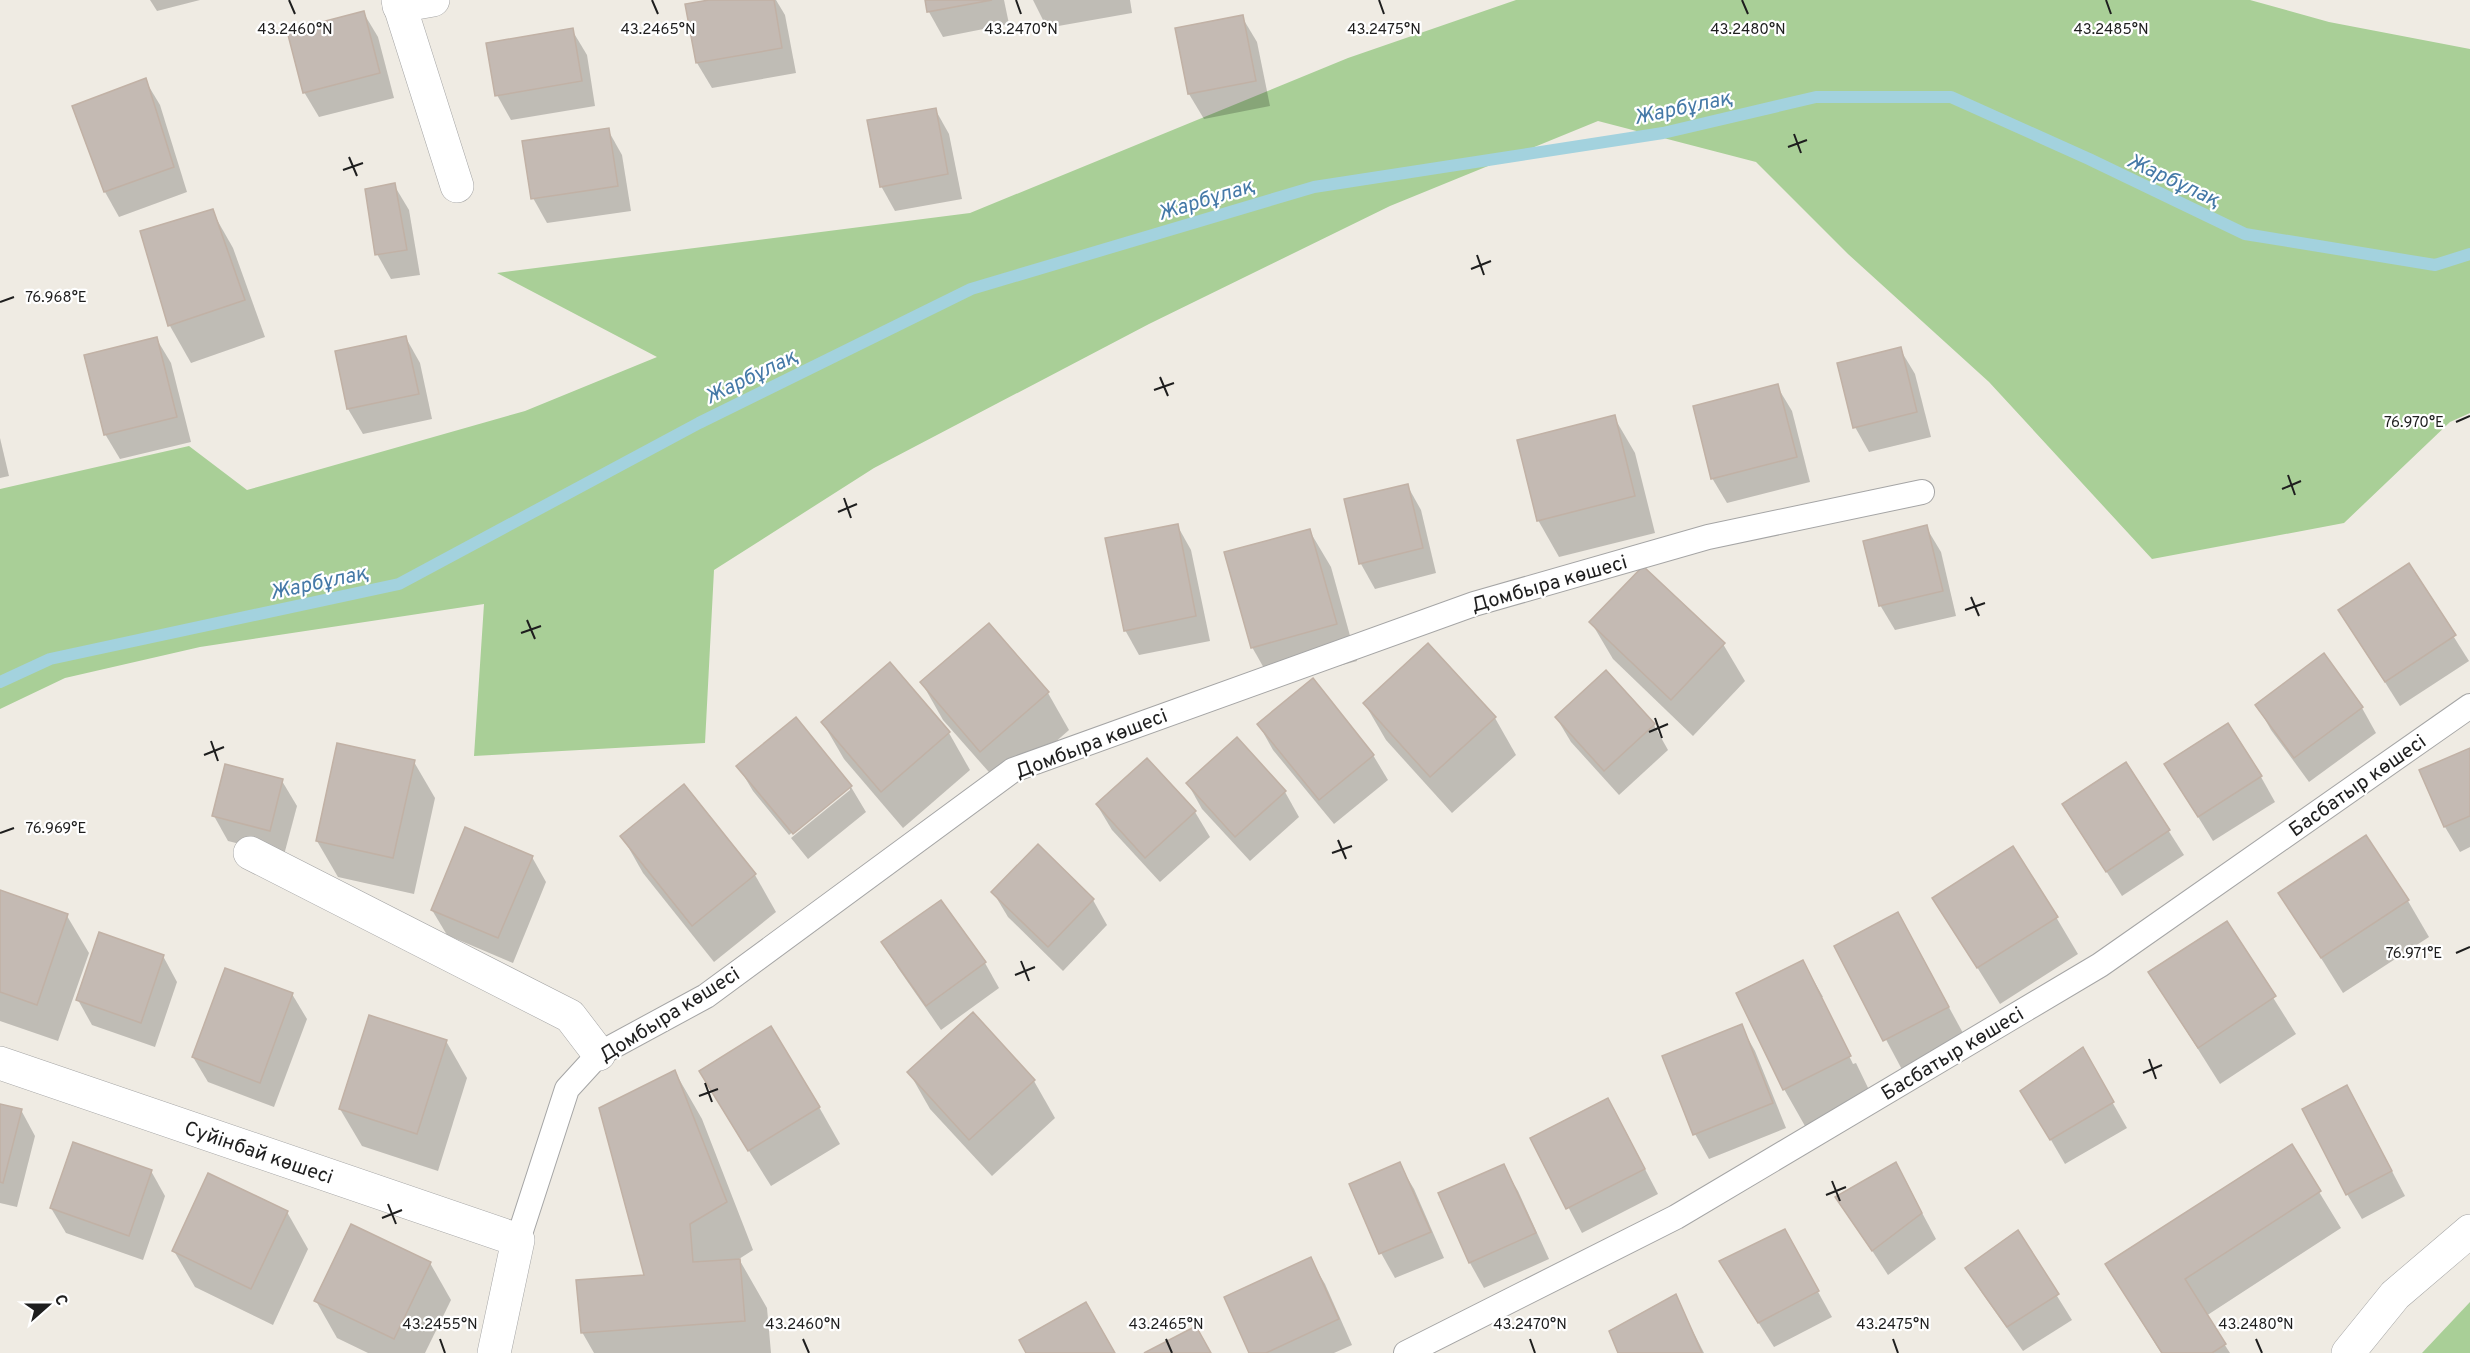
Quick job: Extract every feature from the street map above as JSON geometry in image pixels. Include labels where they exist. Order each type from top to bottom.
[{"type":"street","points":[[432,0],[398,3],[457,186]]},
{"type":"street","points":[[250,853],[570,1016],[599,1054]]},
{"type":"street","name":"Суйінбай көшесі","points":[[0,1063],[518,1240]]},
{"type":"street","points":[[2348,1353],[2396,1295],[2470,1231]]},
{"type":"street","name":"Домбыра көшесі","points":[[495,1353],[518,1240]]},
{"type":"lane","name":"Домбыра көшесі","points":[[518,1240],[567,1089],[599,1054],[706,996],[1013,770],[1474,604],[1708,537],[1922,492]]},
{"type":"lane","name":"Басбатыр көшесі","points":[[1406,1353],[1676,1217],[2100,965],[2470,706]]},
{"type":"green space","points":[[1516,0],[2250,0],[2329,22],[2470,49],[2470,413],[2450,422],[2344,523],[2152,559],[1989,382],[1848,254],[1756,162],[1598,121],[1390,206],[1149,324],[874,468],[714,570],[705,743],[474,756],[484,604],[200,647],[65,678],[0,709],[0,489],[189,446],[247,490],[525,411],[657,357],[497,273],[970,213],[1348,58]]},
{"type":"green space","points":[[2470,1302],[2470,1353],[2422,1353]]},
{"type":"building","points":[[709,0],[774,0],[782,48],[696,63],[685,4]]},
{"type":"building","points":[[925,0],[992,0],[927,12]]},
{"type":"building","points":[[364,11],[380,73],[303,93],[287,31]]},
{"type":"building","points":[[1243,15],[1256,81],[1188,94],[1175,28]]},
{"type":"building","points":[[573,28],[582,81],[495,96],[486,43]]},
{"type":"building","points":[[146,78],[174,167],[104,192],[72,106]]},
{"type":"building","points":[[936,108],[948,174],[880,187],[867,120]]},
{"type":"building","points":[[609,128],[618,186],[531,199],[522,141]]},
{"type":"building","points":[[395,183],[407,250],[375,255],[365,189]]},
{"type":"building","points":[[213,209],[245,300],[168,326],[140,231]]},
{"type":"building","points":[[406,336],[419,394],[347,409],[335,351]]},
{"type":"building","points":[[157,337],[177,417],[104,435],[84,355]]},
{"type":"building","points":[[1901,347],[1917,412],[1853,428],[1837,363]]},
{"type":"building","points":[[1778,384],[1797,457],[1711,479],[1693,406]]},
{"type":"building","points":[[1615,415],[1635,496],[1537,521],[1517,440]]},
{"type":"building","points":[[1408,484],[1423,548],[1359,564],[1344,499]]},
{"type":"building","points":[[1178,524],[1196,616],[1124,631],[1105,538]]},
{"type":"building","points":[[1927,525],[1943,591],[1879,606],[1863,541]]},
{"type":"building","points":[[1310,529],[1337,624],[1251,648],[1224,552]]},
{"type":"building","points":[[2409,563],[2456,635],[2385,682],[2338,610]]},
{"type":"building","points":[[1643,566],[1725,643],[1671,700],[1589,622]]},
{"type":"building","points":[[989,623],[1049,692],[980,752],[920,682]]},
{"type":"building","points":[[1428,643],[1496,717],[1430,777],[1363,703]]},
{"type":"building","points":[[2324,653],[2363,707],[2294,758],[2255,705]]},
{"type":"building","points":[[890,662],[950,732],[881,792],[821,722]]},
{"type":"building","points":[[1606,670],[1655,724],[1604,771],[1555,717]]},
{"type":"building","points":[[1313,678],[1374,755],[1319,800],[1257,724]]},
{"type":"building","points":[[796,717],[852,786],[793,834],[736,766]]},
{"type":"building","points":[[2228,723],[2262,776],[2198,817],[2164,764]]},
{"type":"building","points":[[1237,737],[1286,791],[1235,837],[1186,783]]},
{"type":"building","points":[[337,743],[415,760],[393,858],[316,841]]},
{"type":"building","points":[[2470,748],[2470,816],[2444,827],[2419,770]]},
{"type":"building","points":[[1147,758],[1196,811],[1145,858],[1096,804]]},
{"type":"building","points":[[2126,762],[2170,830],[2106,872],[2062,804]]},
{"type":"building","points":[[225,764],[283,779],[270,831],[212,816]]},
{"type":"building","points":[[684,784],[756,874],[692,926],[620,836]]},
{"type":"building","points":[[465,827],[533,856],[498,938],[431,910]]},
{"type":"building","points":[[2366,835],[2409,900],[2321,958],[2278,893]]},
{"type":"building","points":[[1038,844],[1094,899],[1048,947],[991,892]]},
{"type":"building","points":[[2013,846],[2058,917],[1977,968],[1932,898]]},
{"type":"building","points":[[0,890],[68,914],[37,1005],[0,992]]},
{"type":"building","points":[[941,900],[986,962],[926,1006],[881,942]]},
{"type":"building","points":[[1898,912],[1949,1007],[1883,1041],[1834,946]]},
{"type":"building","points":[[2227,921],[2276,996],[2198,1048],[2148,972]]},
{"type":"building","points":[[99,932],[164,955],[141,1023],[76,1000]]},
{"type":"building","points":[[1803,960],[1851,1056],[1783,1090],[1736,993]]},
{"type":"building","points":[[225,968],[293,993],[260,1083],[192,1057]]},
{"type":"building","points":[[973,1012],[1035,1080],[969,1140],[907,1072]]},
{"type":"building","points":[[369,1015],[447,1040],[417,1134],[339,1109]]},
{"type":"building","points":[[1742,1024],[1773,1103],[1693,1135],[1662,1056]]},
{"type":"building","points":[[771,1026],[820,1107],[748,1151],[699,1071]]},
{"type":"building","points":[[2083,1047],[2114,1102],[2050,1140],[2020,1091]]},
{"type":"building","points":[[675,1070],[727,1202],[690,1224],[693,1262],[740,1259],[745,1321],[581,1333],[576,1280],[644,1275],[599,1108]]},
{"type":"building","points":[[2347,1085],[2392,1171],[2346,1195],[2302,1109]]},
{"type":"building","points":[[1608,1098],[1645,1169],[1566,1209],[1530,1138]]},
{"type":"building","points":[[0,1104],[22,1109],[3,1183],[0,1182]]},
{"type":"building","points":[[73,1142],[152,1170],[129,1236],[50,1208]]},
{"type":"building","points":[[2292,1144],[2321,1191],[2185,1279],[2226,1344],[2212,1353],[2162,1353],[2105,1264]]},
{"type":"building","points":[[1400,1162],[1431,1232],[1379,1254],[1349,1184]]},
{"type":"building","points":[[1896,1162],[1922,1213],[1872,1251],[1835,1197]]},
{"type":"building","points":[[1504,1164],[1536,1233],[1469,1263],[1438,1193]]},
{"type":"building","points":[[208,1173],[288,1211],[251,1289],[172,1251]]},
{"type":"building","points":[[351,1224],[431,1262],[394,1339],[314,1301]]},
{"type":"building","points":[[1785,1229],[1819,1291],[1758,1323],[1719,1261]]},
{"type":"building","points":[[2018,1230],[2059,1294],[2007,1327],[1965,1268]]},
{"type":"building","points":[[1311,1257],[1339,1319],[1266,1353],[1249,1353],[1224,1297]]},
{"type":"building","points":[[1676,1294],[1702,1353],[1618,1353],[1609,1331]]},
{"type":"building","points":[[1086,1302],[1115,1353],[1026,1353],[1019,1340]]},
{"type":"building","points":[[1196,1326],[1211,1353],[1144,1353]]},
{"type":"waterway","name":"Жарбұлақ","points":[[0,682],[50,659],[399,584],[699,423],[971,289],[1314,187],[1663,133],[1816,97],[1951,97],[2089,159],[2245,234],[2435,265],[2470,254]]}]
